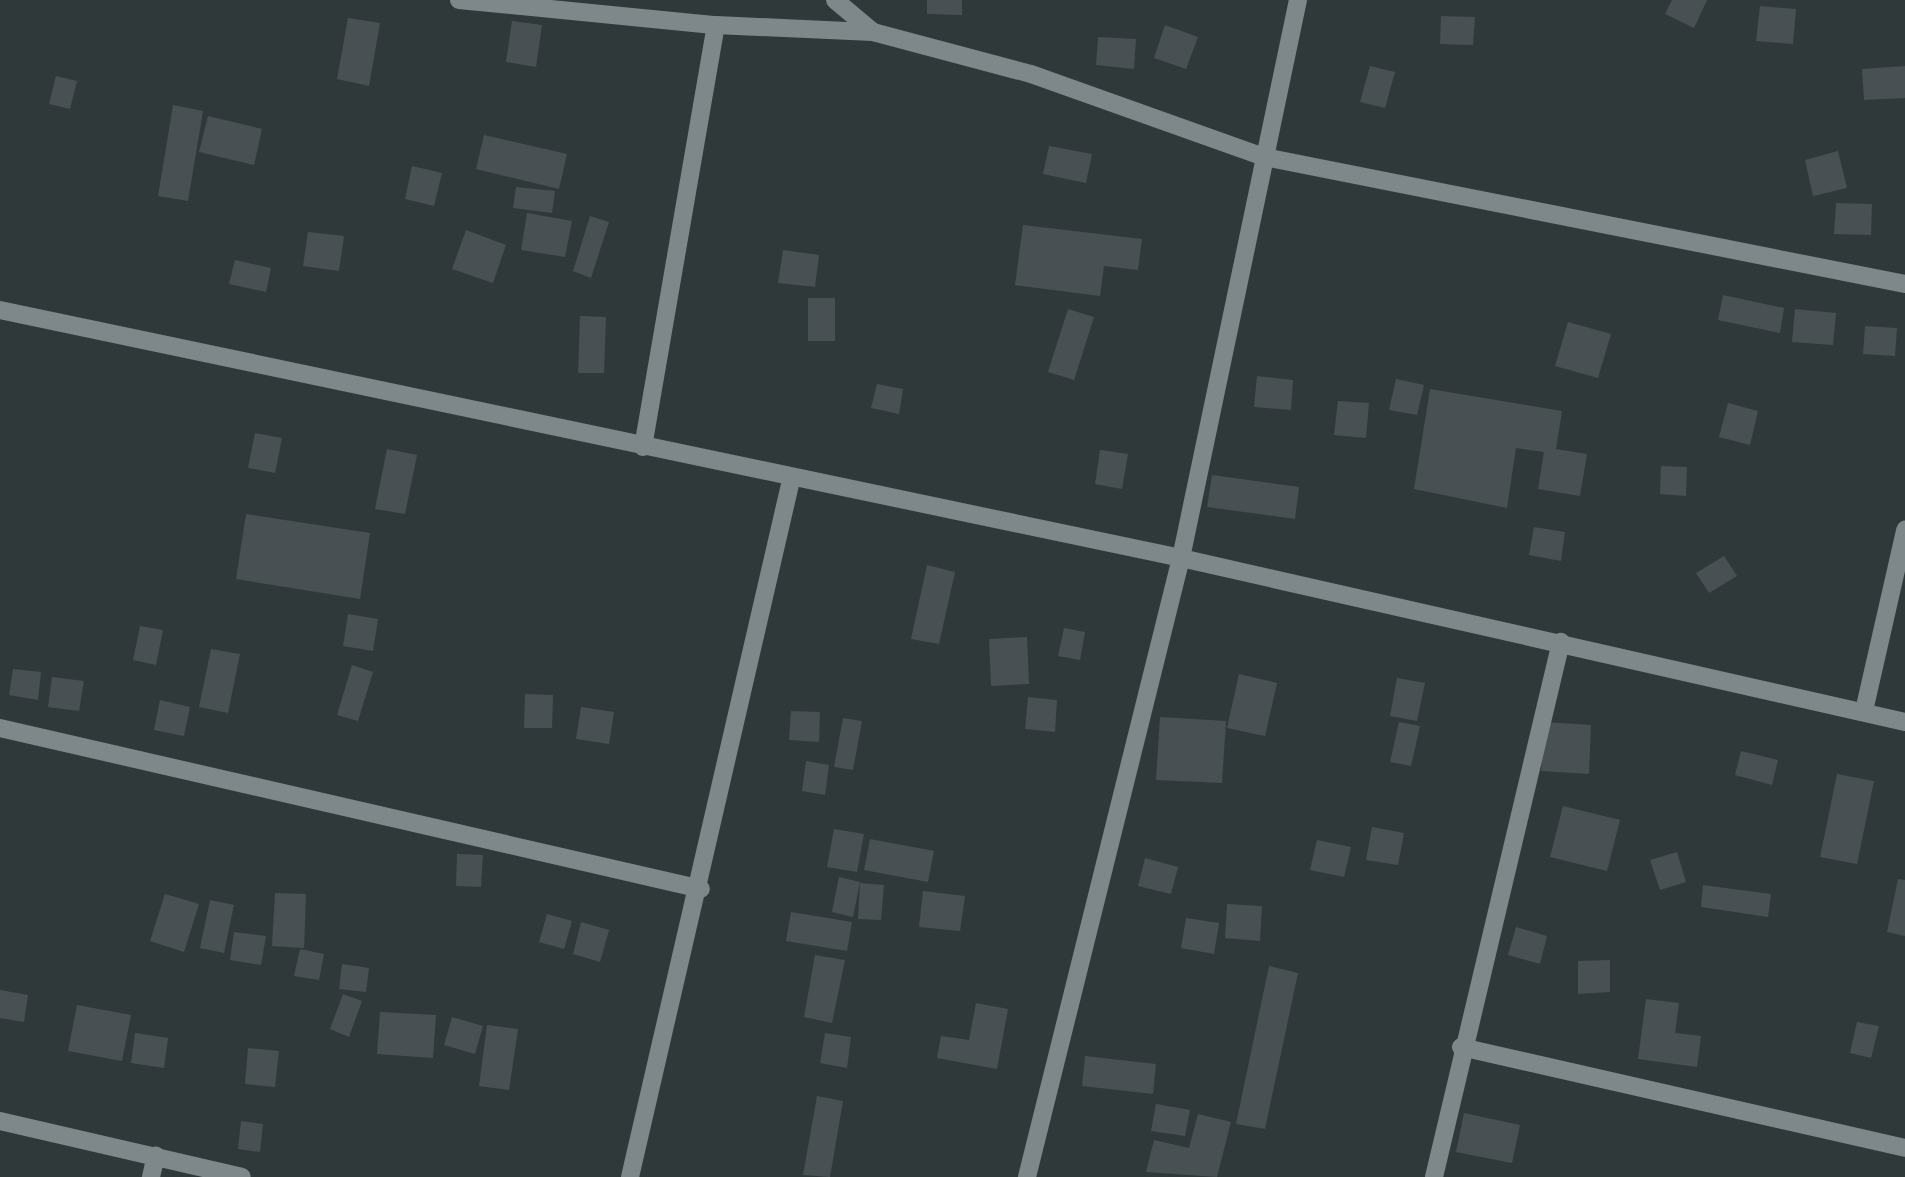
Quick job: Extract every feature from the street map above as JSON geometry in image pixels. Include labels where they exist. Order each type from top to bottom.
[{"type":"street","points":[[459,0],[716,25],[873,32],[1044,78],[1264,157],[1905,284]]},
{"type":"street","points":[[835,0],[873,32]]},
{"type":"street","points":[[1027,1177],[1181,558],[1298,0]]},
{"type":"street","points":[[643,447],[716,25]]},
{"type":"street","points":[[0,310],[791,480],[1181,558],[1905,722]]},
{"type":"street","points":[[630,1177],[701,889],[791,480]]},
{"type":"street","points":[[1864,711],[1905,530]]},
{"type":"street","points":[[1434,1177],[1461,1047],[1561,642]]},
{"type":"street","points":[[0,729],[701,889]]},
{"type":"street","points":[[1461,1047],[1905,1148]]},
{"type":"street","points":[[0,1121],[242,1177]]},
{"type":"street","points":[[150,1177],[156,1156]]},
{"type":"building","points":[[927,0],[962,0],[962,15],[927,14]]},
{"type":"building","points":[[1672,0],[1707,0],[1694,28],[1665,14]]},
{"type":"building","points":[[1760,6],[1796,9],[1793,44],[1756,41]]},
{"type":"building","points":[[1441,16],[1475,17],[1473,45],[1440,44]]},
{"type":"building","points":[[348,18],[380,23],[369,86],[337,79]]},
{"type":"building","points":[[512,21],[542,25],[536,67],[506,62]]},
{"type":"building","points":[[1165,25],[1198,37],[1186,69],[1154,58]]},
{"type":"building","points":[[1098,37],[1136,39],[1134,69],[1096,65]]},
{"type":"building","points":[[1370,66],[1395,72],[1385,108],[1360,102]]},
{"type":"building","points":[[1905,66],[1905,98],[1864,100],[1862,69]]},
{"type":"building","points":[[56,76],[77,81],[70,109],[49,104]]},
{"type":"building","points":[[173,105],[203,111],[188,201],[158,196]]},
{"type":"building","points":[[208,116],[262,129],[254,165],[199,152]]},
{"type":"building","points":[[484,135],[567,154],[559,189],[476,169]]},
{"type":"building","points":[[1049,146],[1092,154],[1086,183],[1043,174]]},
{"type":"building","points":[[1838,151],[1847,188],[1813,196],[1805,160]]},
{"type":"building","points":[[412,166],[442,173],[434,206],[405,199]]},
{"type":"building","points":[[516,187],[555,191],[552,213],[513,208]]},
{"type":"building","points":[[1836,203],[1872,204],[1871,235],[1834,234]]},
{"type":"building","points":[[527,213],[572,221],[565,257],[521,250]]},
{"type":"building","points":[[590,216],[609,222],[591,278],[573,271]]},
{"type":"building","points":[[1023,225],[1142,239],[1138,270],[1104,266],[1100,296],[1015,285]]},
{"type":"building","points":[[466,230],[506,245],[493,283],[452,269]]},
{"type":"building","points":[[308,232],[344,236],[339,271],[303,266]]},
{"type":"building","points":[[783,250],[819,255],[815,287],[778,283]]},
{"type":"building","points":[[235,260],[271,268],[266,292],[229,284]]},
{"type":"building","points":[[1723,295],[1784,308],[1780,333],[1718,320]]},
{"type":"building","points":[[808,298],[835,298],[835,341],[808,341]]},
{"type":"building","points":[[1068,309],[1094,317],[1074,380],[1048,372]]},
{"type":"building","points":[[1795,309],[1836,313],[1833,345],[1792,342]]},
{"type":"building","points":[[580,316],[606,317],[604,373],[578,373]]},
{"type":"building","points":[[1568,322],[1611,334],[1598,378],[1555,366]]},
{"type":"building","points":[[1865,326],[1897,328],[1895,356],[1863,354]]},
{"type":"building","points":[[1257,376],[1293,380],[1291,410],[1254,407]]},
{"type":"building","points":[[1396,379],[1424,385],[1417,415],[1389,410]]},
{"type":"building","points":[[877,384],[903,389],[899,414],[871,408]]},
{"type":"building","points":[[1430,389],[1562,411],[1556,449],[1587,454],[1580,496],[1538,489],[1544,452],[1516,448],[1507,508],[1414,489]]},
{"type":"building","points":[[1338,401],[1369,403],[1366,438],[1334,435]]},
{"type":"building","points":[[1728,403],[1758,411],[1750,445],[1719,437]]},
{"type":"building","points":[[255,433],[282,438],[275,473],[248,468]]},
{"type":"building","points":[[387,449],[417,455],[405,514],[375,509]]},
{"type":"building","points":[[1100,450],[1128,454],[1122,489],[1095,484]]},
{"type":"building","points":[[1661,466],[1687,467],[1686,496],[1660,494]]},
{"type":"building","points":[[1212,475],[1299,487],[1295,519],[1207,507]]},
{"type":"building","points":[[246,514],[370,533],[360,599],[236,579]]},
{"type":"building","points":[[1534,527],[1565,532],[1561,561],[1529,555]]},
{"type":"building","points":[[1724,556],[1737,576],[1709,593],[1696,573]]},
{"type":"building","points":[[927,565],[955,572],[939,644],[911,639]]},
{"type":"building","points":[[348,614],[378,619],[373,651],[343,646]]},
{"type":"building","points":[[140,626],[163,630],[156,665],[133,660]]},
{"type":"building","points":[[1064,628],[1085,632],[1080,660],[1058,656]]},
{"type":"building","points":[[1027,637],[1029,684],[991,686],[989,639]]},
{"type":"building","points":[[211,649],[240,654],[228,713],[199,707]]},
{"type":"building","points":[[352,665],[373,672],[358,721],[337,715]]},
{"type":"building","points":[[13,669],[41,672],[38,700],[9,695]]},
{"type":"building","points":[[1239,674],[1277,683],[1265,736],[1227,728]]},
{"type":"building","points":[[52,677],[84,681],[79,711],[48,707]]},
{"type":"building","points":[[1397,678],[1425,683],[1417,721],[1390,716]]},
{"type":"building","points":[[525,694],[553,695],[552,728],[524,728]]},
{"type":"building","points":[[1028,697],[1057,700],[1055,732],[1025,729]]},
{"type":"building","points":[[160,700],[190,707],[184,736],[154,730]]},
{"type":"building","points":[[581,707],[614,712],[609,744],[576,739]]},
{"type":"building","points":[[791,711],[820,712],[819,742],[789,740]]},
{"type":"building","points":[[1160,717],[1226,721],[1222,783],[1156,780]]},
{"type":"building","points":[[843,718],[862,721],[853,770],[834,767]]},
{"type":"building","points":[[1399,722],[1420,726],[1411,766],[1390,762]]},
{"type":"building","points":[[1544,722],[1591,725],[1589,774],[1541,771]]},
{"type":"building","points":[[1741,751],[1778,760],[1772,785],[1735,775]]},
{"type":"building","points":[[806,761],[829,765],[825,795],[802,791]]},
{"type":"building","points":[[1837,774],[1874,781],[1857,864],[1820,857]]},
{"type":"building","points":[[1563,806],[1620,820],[1607,871],[1550,857]]},
{"type":"building","points":[[1372,827],[1404,833],[1398,865],[1366,860]]},
{"type":"building","points":[[834,829],[864,834],[857,872],[827,867]]},
{"type":"building","points":[[870,839],[934,851],[928,882],[864,870]]},
{"type":"building","points":[[1317,840],[1351,847],[1344,877],[1310,870]]},
{"type":"building","points":[[1677,852],[1686,882],[1660,890],[1650,860]]},
{"type":"building","points":[[457,854],[483,855],[481,887],[456,886]]},
{"type":"building","points":[[1145,858],[1178,867],[1171,894],[1138,886]]},
{"type":"building","points":[[839,877],[860,882],[853,917],[832,912]]},
{"type":"building","points":[[1898,879],[1905,880],[1905,936],[1887,932]]},
{"type":"building","points":[[860,883],[884,885],[881,920],[858,919]]},
{"type":"building","points":[[1703,885],[1771,894],[1768,917],[1701,907]]},
{"type":"building","points":[[923,891],[965,896],[960,931],[919,927]]},
{"type":"building","points":[[275,893],[306,894],[304,948],[272,946]]},
{"type":"building","points":[[165,894],[199,904],[184,952],[150,941]]},
{"type":"building","points":[[210,900],[234,905],[224,953],[200,948]]},
{"type":"building","points":[[1227,904],[1262,906],[1260,941],[1225,938]]},
{"type":"building","points":[[791,912],[852,922],[847,951],[786,941]]},
{"type":"building","points":[[547,914],[572,921],[564,949],[539,942]]},
{"type":"building","points":[[1186,918],[1219,923],[1214,954],[1181,948]]},
{"type":"building","points":[[581,922],[609,930],[600,962],[573,954]]},
{"type":"building","points":[[1516,927],[1547,936],[1540,964],[1508,955]]},
{"type":"building","points":[[234,932],[266,936],[261,965],[230,960]]},
{"type":"building","points":[[300,949],[324,954],[319,980],[294,976]]},
{"type":"building","points":[[815,955],[845,960],[832,1023],[804,1017]]},
{"type":"building","points":[[1610,960],[1610,992],[1578,994],[1578,961]]},
{"type":"building","points":[[342,964],[369,968],[366,992],[339,989]]},
{"type":"building","points":[[1269,966],[1298,973],[1265,1129],[1236,1124]]},
{"type":"building","points":[[0,990],[28,995],[24,1022],[0,1018]]},
{"type":"building","points":[[343,994],[362,1001],[349,1037],[330,1029]]},
{"type":"building","points":[[1646,999],[1679,1003],[1675,1033],[1701,1036],[1697,1067],[1638,1059]]},
{"type":"building","points":[[976,1003],[1008,1009],[997,1069],[937,1058],[941,1036],[969,1040]]},
{"type":"building","points":[[77,1005],[131,1015],[122,1061],[68,1051]]},
{"type":"building","points":[[380,1012],[436,1015],[433,1058],[377,1054]]},
{"type":"building","points":[[452,1017],[483,1026],[475,1054],[444,1045]]},
{"type":"building","points":[[1857,1022],[1879,1026],[1871,1058],[1850,1053]]},
{"type":"building","points":[[487,1025],[518,1029],[509,1090],[479,1086]]},
{"type":"building","points":[[135,1033],[168,1038],[164,1068],[131,1063]]},
{"type":"building","points":[[825,1033],[851,1037],[847,1068],[820,1063]]},
{"type":"building","points":[[248,1048],[279,1051],[275,1087],[245,1084]]},
{"type":"building","points":[[1085,1056],[1156,1064],[1153,1094],[1082,1086]]},
{"type":"building","points":[[817,1096],[843,1101],[830,1177],[803,1175]]},
{"type":"building","points":[[1156,1104],[1190,1110],[1185,1136],[1151,1131]]},
{"type":"building","points":[[1464,1113],[1520,1125],[1512,1163],[1456,1152]]},
{"type":"building","points":[[1198,1114],[1231,1122],[1217,1177],[1146,1172],[1154,1140],[1189,1148]]},
{"type":"building","points":[[241,1121],[263,1124],[260,1152],[238,1149]]}]
